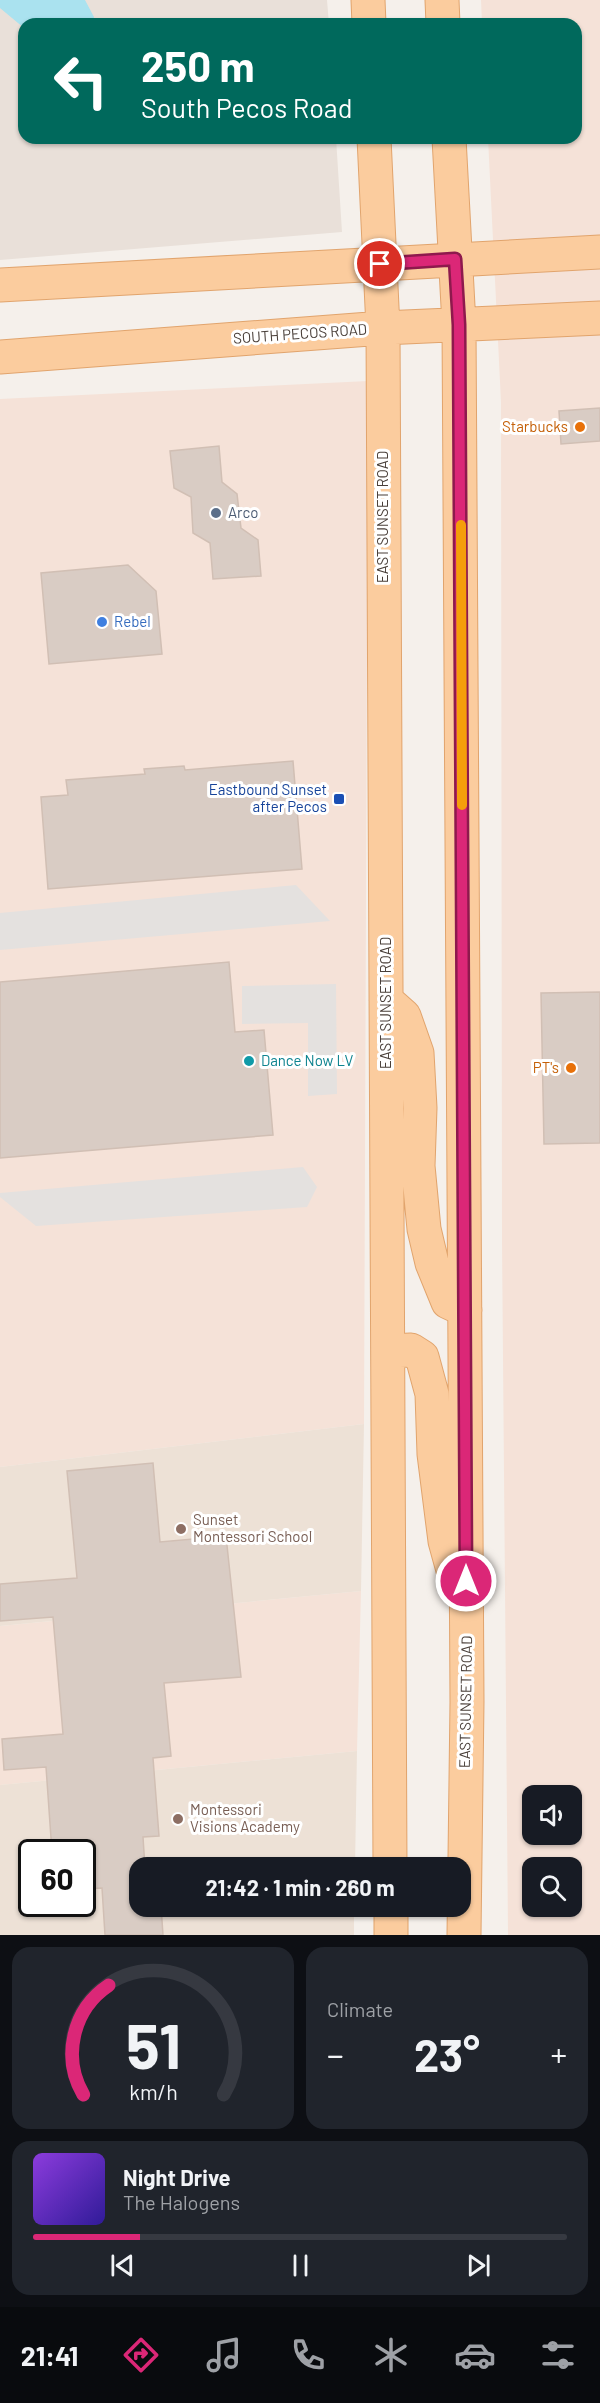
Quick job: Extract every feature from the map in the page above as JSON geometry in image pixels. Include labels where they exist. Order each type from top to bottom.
[{"type":"main road","points":[[368,0],[369,18]]},
{"type":"main road","points":[[442,0],[443,18]]},
{"type":"main road","name":"EAST SUNSET ROAD","points":[[374,144],[383,328],[390,1857]]},
{"type":"main road","name":"EAST SUNSET ROAD","points":[[449,144],[459,325],[466,1581],[464,1935]]},
{"type":"main road","points":[[0,285],[600,252]]},
{"type":"main road","name":"SOUTH PECOS ROAD","points":[[0,357],[383,328],[600,318]]},
{"type":"main road","points":[[386,1000],[404,1016],[417,1053],[420,1108],[418,1166],[424,1229],[429,1252],[448,1302],[465,1310]]},
{"type":"main road","points":[[388,1351],[411,1350],[422,1357],[432,1394],[434,1454],[445,1541],[454,1570],[466,1581]]},
{"type":"main road","points":[[391,1917],[391,1935]]},
{"type":"shaded area","points":[[0,0],[327,0],[328,18],[18,18],[18,144],[336,144],[342,232],[0,260]]},
{"type":"shaded area","points":[[481,0],[600,0],[600,1935],[508,1935],[502,1242],[501,402],[488,144],[582,144],[582,18],[482,18]]},
{"type":"shaded area","points":[[368,381],[364,1424],[0,1467],[0,399]]},
{"type":"shaded area","points":[[296,885],[330,921],[0,950],[0,913]]},
{"type":"shaded area","points":[[336,984],[337,1094],[308,1096],[308,1023],[242,1024],[242,986]]},
{"type":"shaded area","points":[[303,1167],[317,1187],[307,1207],[36,1226],[0,1197],[0,1193]]},
{"type":"shaded area","name":"Sunset Montessori School","points":[[364,1424],[361,1591],[0,1626],[0,1467]]},
{"type":"shaded area","points":[[361,1591],[357,1751],[0,1785],[0,1626]]},
{"type":"shaded area","name":"Montessori Visions Academy","points":[[357,1751],[355,1857],[129,1857],[129,1917],[354,1917],[354,1935],[0,1935],[0,1785]]},
{"type":"water","points":[[0,0],[85,0],[94,17],[18,18],[18,23],[0,8]]},
{"type":"building","name":"Starbucks","points":[[600,408],[600,441],[561,444],[559,411]]},
{"type":"building","name":"Arco","points":[[219,446],[222,482],[237,494],[241,528],[258,540],[261,576],[213,579],[210,543],[193,533],[191,497],[174,488],[170,451]]},
{"type":"building","name":"Rebel","points":[[128,565],[156,591],[162,654],[49,664],[41,573]]},
{"type":"building","points":[[293,761],[302,869],[48,889],[41,797],[68,795],[66,780],[145,774],[144,769],[184,766],[185,770]]},
{"type":"building","name":"Dance Now LV","points":[[229,962],[235,1032],[264,1030],[273,1135],[0,1158],[0,982]]},
{"type":"building","name":"PT's","points":[[600,992],[600,1143],[544,1144],[541,993]]},
{"type":"building","points":[[153,1463],[160,1542],[226,1536],[241,1677],[164,1683],[171,1756],[153,1758],[159,1836],[143,1837],[144,1857],[129,1857],[129,1917],[162,1917],[163,1935],[105,1935],[102,1888],[96,1888],[96,1839],[51,1839],[46,1767],[4,1770],[2,1739],[63,1734],[53,1617],[0,1621],[0,1584],[77,1578],[67,1471]]},
{"type":"slow traffic","points":[[461,525],[462,805]]},
{"type":"place","name":"Starbucks","points":[[580,427]]},
{"type":"place","name":"Arco","points":[[216,513]]},
{"type":"place","name":"Rebel","points":[[102,622]]},
{"type":"place","name":"Eastbound Sunset after Pecos","points":[[339,799]]},
{"type":"place","name":"Dance Now LV","points":[[249,1061]]},
{"type":"place","name":"PT's","points":[[571,1068]]},
{"type":"place","name":"Sunset Montessori School","points":[[181,1529]]},
{"type":"place","name":"Montessori Visions Academy","points":[[178,1819]]},
{"type":"route","points":[[380,264],[455,259],[459,325],[466,1581]]}]
